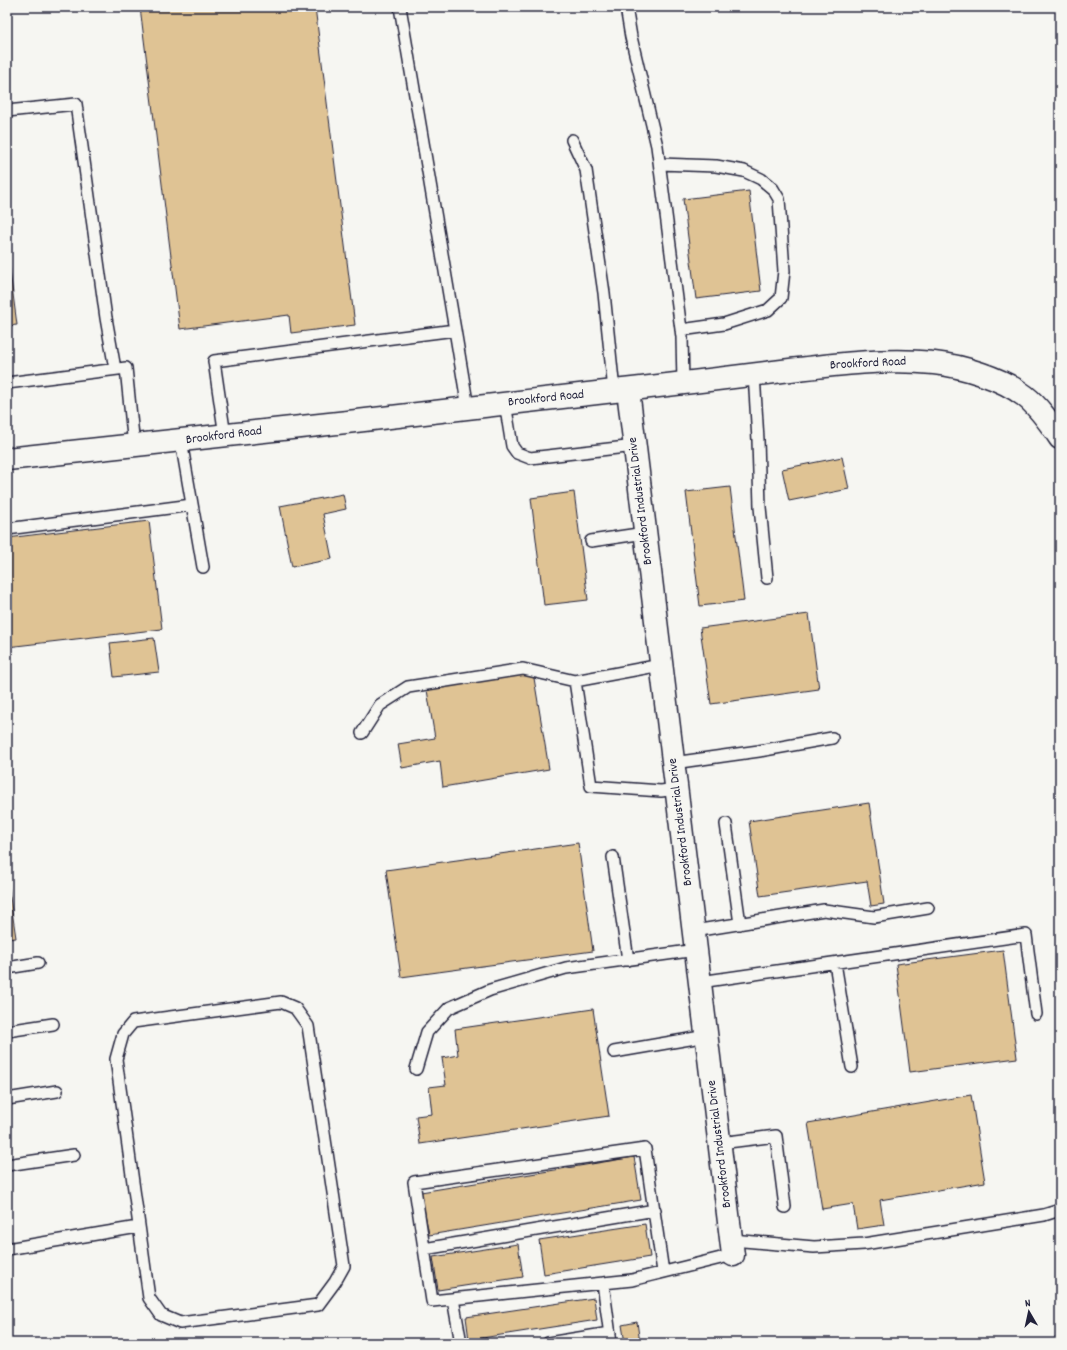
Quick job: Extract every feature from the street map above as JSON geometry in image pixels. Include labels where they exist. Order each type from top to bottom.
[{"type":"street","name":"Brookford Road","points":[[7,459],[225,436],[840,364],[894,360],[937,364],[978,373],[1009,385],[1026,397],[1048,420],[1060,438]]},
{"type":"street","name":"Brookford Industrial Drive","points":[[621,390],[635,446],[732,1248]]},
{"type":"lane","points":[[400,7],[468,408]]},
{"type":"lane","points":[[626,7],[631,37],[660,164],[681,330],[683,383]]},
{"type":"lane","points":[[7,111],[76,104],[106,318],[115,369]]},
{"type":"lane","points":[[572,140],[586,170],[604,293],[621,390]]},
{"type":"lane","points":[[660,164],[716,166],[744,171],[761,179],[773,189],[779,199],[784,271],[781,298],[768,310],[739,320],[724,324],[681,330]]},
{"type":"lane","points":[[225,436],[214,361],[455,330]]},
{"type":"lane","points":[[7,384],[126,368],[134,446]]},
{"type":"lane","points":[[754,374],[760,507],[767,578]]},
{"type":"lane","points":[[505,403],[512,446],[517,453],[530,458],[635,446]]},
{"type":"lane","points":[[181,441],[203,567]]},
{"type":"lane","points":[[7,529],[192,505]]},
{"type":"lane","points":[[591,541],[645,533]]},
{"type":"lane","points":[[362,733],[380,705],[408,687],[523,669],[576,681],[661,666]]},
{"type":"lane","points":[[576,681],[591,786],[661,791],[676,789]]},
{"type":"lane","points":[[673,763],[759,751],[832,738]]},
{"type":"lane","points":[[726,824],[740,924]]},
{"type":"lane","points":[[613,857],[628,960]]},
{"type":"lane","points":[[416,1069],[427,1032],[449,1008],[490,990],[566,968],[628,960],[695,940],[740,924],[824,910],[874,917],[928,908]]},
{"type":"lane","points":[[700,982],[1026,935],[1036,1014]]},
{"type":"lane","points":[[7,968],[38,963]]},
{"type":"lane","points":[[835,963],[852,1066]]},
{"type":"lane","points":[[280,1002],[295,1008],[308,1026],[344,1266],[335,1282],[318,1305],[180,1323],[161,1315],[149,1298],[138,1227],[116,1059],[123,1034],[133,1022],[280,1002]]},
{"type":"lane","points":[[7,1031],[52,1024]]},
{"type":"lane","points":[[614,1052],[707,1036]]},
{"type":"lane","points":[[7,1099],[57,1091]]},
{"type":"lane","points":[[720,1144],[776,1136],[785,1207]]},
{"type":"lane","points":[[663,1272],[645,1149],[414,1182],[432,1301],[632,1280],[663,1272],[732,1248],[814,1247],[864,1244],[1044,1215],[1060,1210]]},
{"type":"lane","points":[[7,1165],[74,1155]]},
{"type":"lane","points":[[424,1249],[655,1210]]},
{"type":"lane","points":[[7,1249],[138,1227]]},
{"type":"lane","points":[[548,1343],[610,1338],[603,1283]]},
{"type":"lane","points":[[453,1299],[460,1343]]},
{"type":"building","points":[[140,7],[315,7],[355,325],[291,333],[289,315],[180,329]]},
{"type":"building","points":[[749,191],[761,291],[696,299],[683,199]]},
{"type":"building","points":[[7,248],[17,325],[7,326]]},
{"type":"building","points":[[842,457],[849,489],[789,501],[782,469]]},
{"type":"building","points":[[730,487],[744,601],[700,606],[686,492]]},
{"type":"building","points":[[574,492],[588,600],[544,605],[531,498]]},
{"type":"building","points":[[343,494],[346,509],[323,514],[332,559],[292,567],[280,506]]},
{"type":"building","points":[[149,521],[162,629],[7,647],[7,538]]},
{"type":"building","points":[[809,614],[819,689],[711,704],[700,628]]},
{"type":"building","points":[[154,638],[159,672],[114,677],[110,643]]},
{"type":"building","points":[[533,672],[549,769],[443,787],[440,761],[402,768],[398,744],[435,738],[427,690]]},
{"type":"building","points":[[869,803],[884,904],[871,906],[867,881],[760,896],[749,821]]},
{"type":"building","points":[[578,843],[593,951],[401,977],[386,870]]},
{"type":"building","points":[[7,877],[16,938],[7,939]]},
{"type":"building","points":[[1003,950],[1017,1058],[910,1072],[896,964]]},
{"type":"building","points":[[593,1009],[609,1116],[420,1144],[416,1116],[432,1114],[429,1087],[446,1085],[442,1058],[458,1055],[455,1029]]},
{"type":"building","points":[[971,1095],[985,1182],[880,1200],[884,1225],[857,1229],[853,1204],[822,1209],[808,1123]]},
{"type":"building","points":[[634,1157],[641,1200],[429,1235],[421,1192]]},
{"type":"building","points":[[645,1224],[650,1257],[544,1274],[539,1240]]},
{"type":"building","points":[[518,1244],[523,1277],[438,1290],[433,1257]]},
{"type":"building","points":[[594,1298],[597,1320],[469,1340],[466,1317]]},
{"type":"building","points":[[637,1322],[640,1343],[625,1343],[622,1325]]}]
